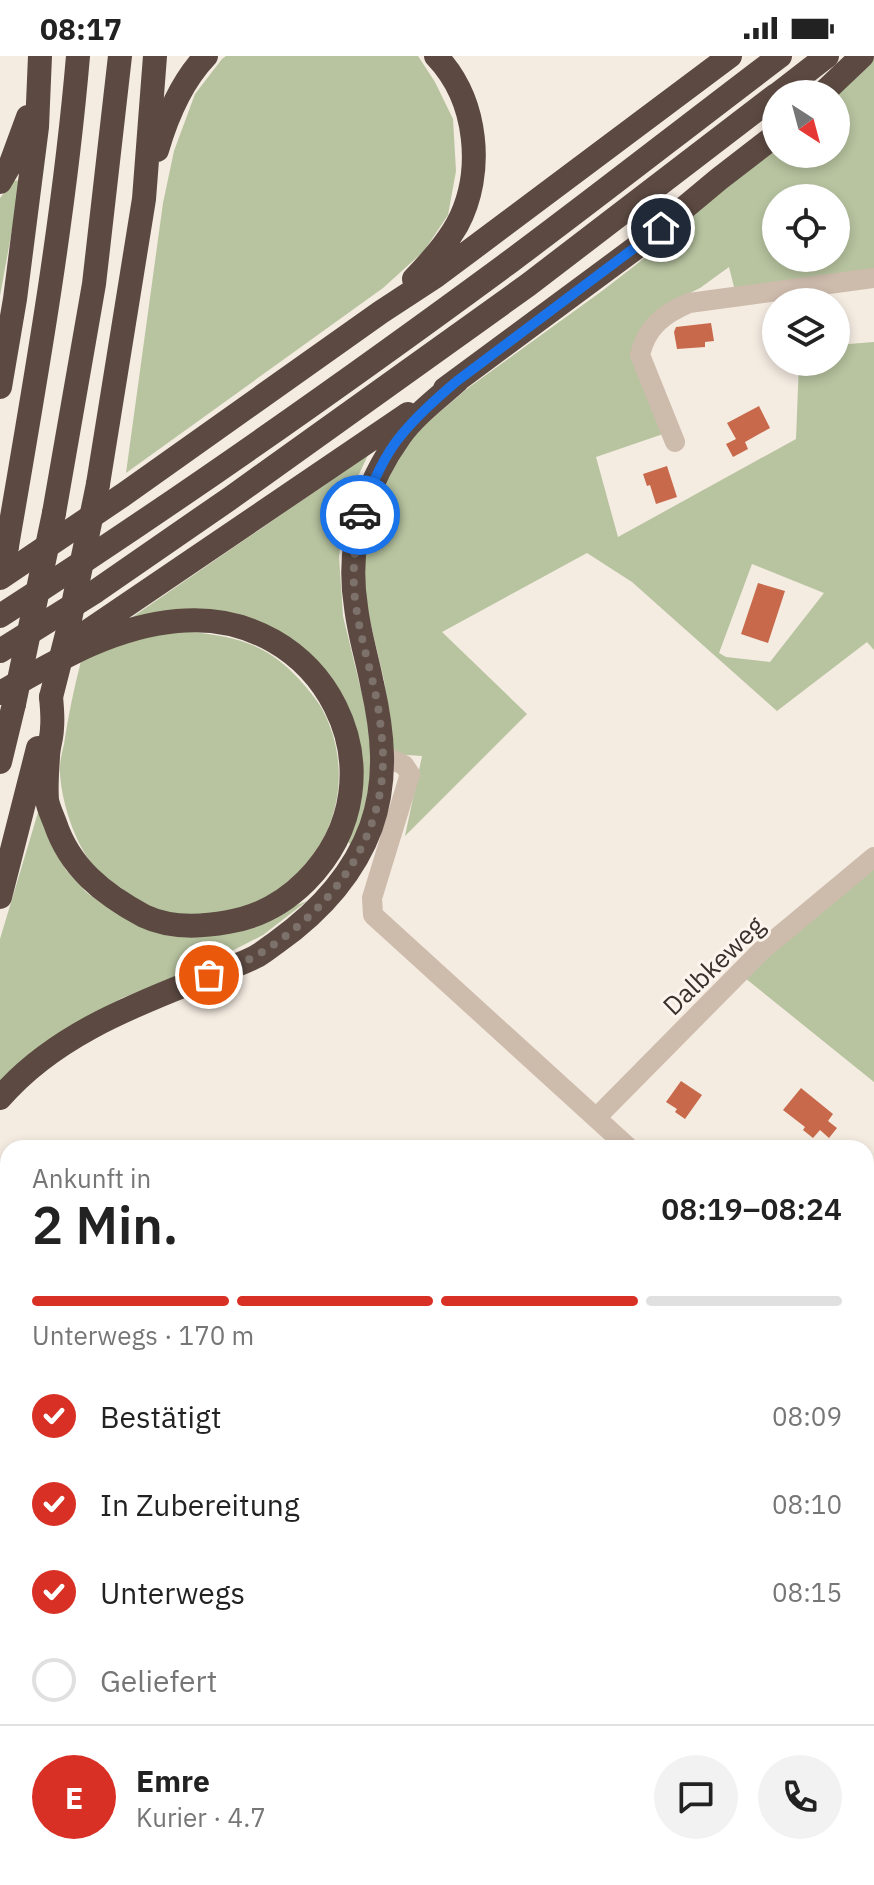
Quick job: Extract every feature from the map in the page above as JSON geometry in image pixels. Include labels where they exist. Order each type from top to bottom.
[{"type":"highway","points":[[4,569],[47,307],[78,56]]},
{"type":"highway","points":[[0,762],[5,696],[54,513],[94,284],[120,56]]},
{"type":"highway","points":[[0,897],[67,634],[98,484],[144,199],[155,56]]},
{"type":"highway","points":[[144,199],[164,125],[195,67],[206,56]]},
{"type":"highway","points":[[381,312],[442,249],[458,223],[470,188],[474,138],[468,111],[457,84],[436,56]]},
{"type":"highway","points":[[4,569],[186,451],[436,276],[730,56]]},
{"type":"highway","points":[[0,616],[216,472],[498,270],[780,56]]},
{"type":"highway","points":[[796,80],[827,56]]},
{"type":"highway","points":[[837,80],[862,56]]},
{"type":"highway","points":[[0,182],[25,127],[39,66]]},
{"type":"highway","points":[[0,387],[15,299],[37,127],[39,66]]},
{"type":"highway","points":[[0,651],[96,591],[232,497],[528,285],[762,106]]},
{"type":"highway","points":[[5,696],[457,381],[641,244],[762,146]]},
{"type":"highway","points":[[0,1098],[63,1043],[135,1005],[258,955],[293,931],[326,901],[353,866],[371,827],[381,789],[383,756],[379,717],[355,606],[353,560],[360,515],[376,476],[402,434],[457,381]]},
{"type":"highway","points":[[5,696],[68,654],[109,636],[145,626],[210,620],[241,626],[269,638],[293,652],[313,672],[332,699],[344,727],[350,752],[351,779],[347,809],[335,842],[316,870],[295,892],[267,910],[238,921],[212,925],[182,925],[149,918],[111,897],[88,878],[57,830],[47,802],[51,697]]},
{"type":"street","points":[[675,442],[640,355],[648,332],[657,321],[689,303],[874,278]]},
{"type":"street","points":[[383,756],[404,765],[410,774],[372,898],[373,915],[620,1140]]},
{"type":"street","name":"Dalbkeweg","points":[[596,1118],[761,951],[874,857]]},
{"type":"green space","points":[[226,56],[418,56],[453,119],[456,171],[448,215],[424,251],[383,288],[126,473],[163,203],[174,151],[195,94]]},
{"type":"green space","points":[[874,57],[874,270],[735,291],[729,267],[684,296],[641,328],[666,433],[596,457],[618,537],[796,439],[798,376],[850,376],[850,344],[874,342],[874,650],[867,642],[777,711],[632,582],[587,553],[442,632],[527,714],[405,836],[422,756],[392,754],[384,680],[363,591],[366,536],[378,495],[414,434],[468,388],[669,239],[712,198],[762,157],[762,168],[850,168],[850,80]],"holes":[[[752,564],[824,593],[770,662],[726,657],[719,653]]]},
{"type":"green space","points":[[21,180],[0,296],[0,198],[13,181]]},
{"type":"green space","points":[[368,455],[346,502],[339,556],[343,616],[368,719],[373,780],[352,846],[346,840],[347,710],[317,660],[225,615],[187,609],[128,620]]},
{"type":"green space","points":[[184,631],[221,636],[252,645],[292,672],[315,698],[326,717],[337,750],[339,783],[333,815],[320,844],[301,870],[277,891],[247,906],[192,917],[154,912],[100,873],[84,853],[72,827],[60,770],[81,661],[141,637]]},
{"type":"green space","points":[[39,809],[66,870],[86,892],[109,909],[230,931],[307,901],[263,935],[197,969],[122,998],[63,1031],[0,1081],[0,939]]},
{"type":"green space","points":[[874,862],[874,1082],[745,978]]},
{"type":"building","points":[[711,323],[714,341],[705,342],[705,347],[677,349],[676,327]]},
{"type":"building","points":[[759,406],[770,428],[745,442],[748,449],[733,457],[726,444],[736,439],[727,423]]},
{"type":"building","points":[[667,466],[677,497],[656,504],[643,474]]},
{"type":"building","points":[[758,583],[785,591],[768,643],[741,634]]},
{"type":"building","points":[[681,1081],[702,1095],[685,1119],[666,1102]]},
{"type":"building","points":[[801,1088],[833,1114],[828,1121],[837,1128],[829,1138],[820,1130],[813,1138],[803,1130],[805,1127],[783,1110]]},
{"type":"way so far","points":[[209,975],[258,955],[293,931],[326,901],[353,866],[371,827],[381,789],[383,756],[379,717],[355,606],[353,560],[360,515]]},
{"type":"route","points":[[360,515],[376,476],[402,434],[427,408],[457,381],[661,228]]}]
